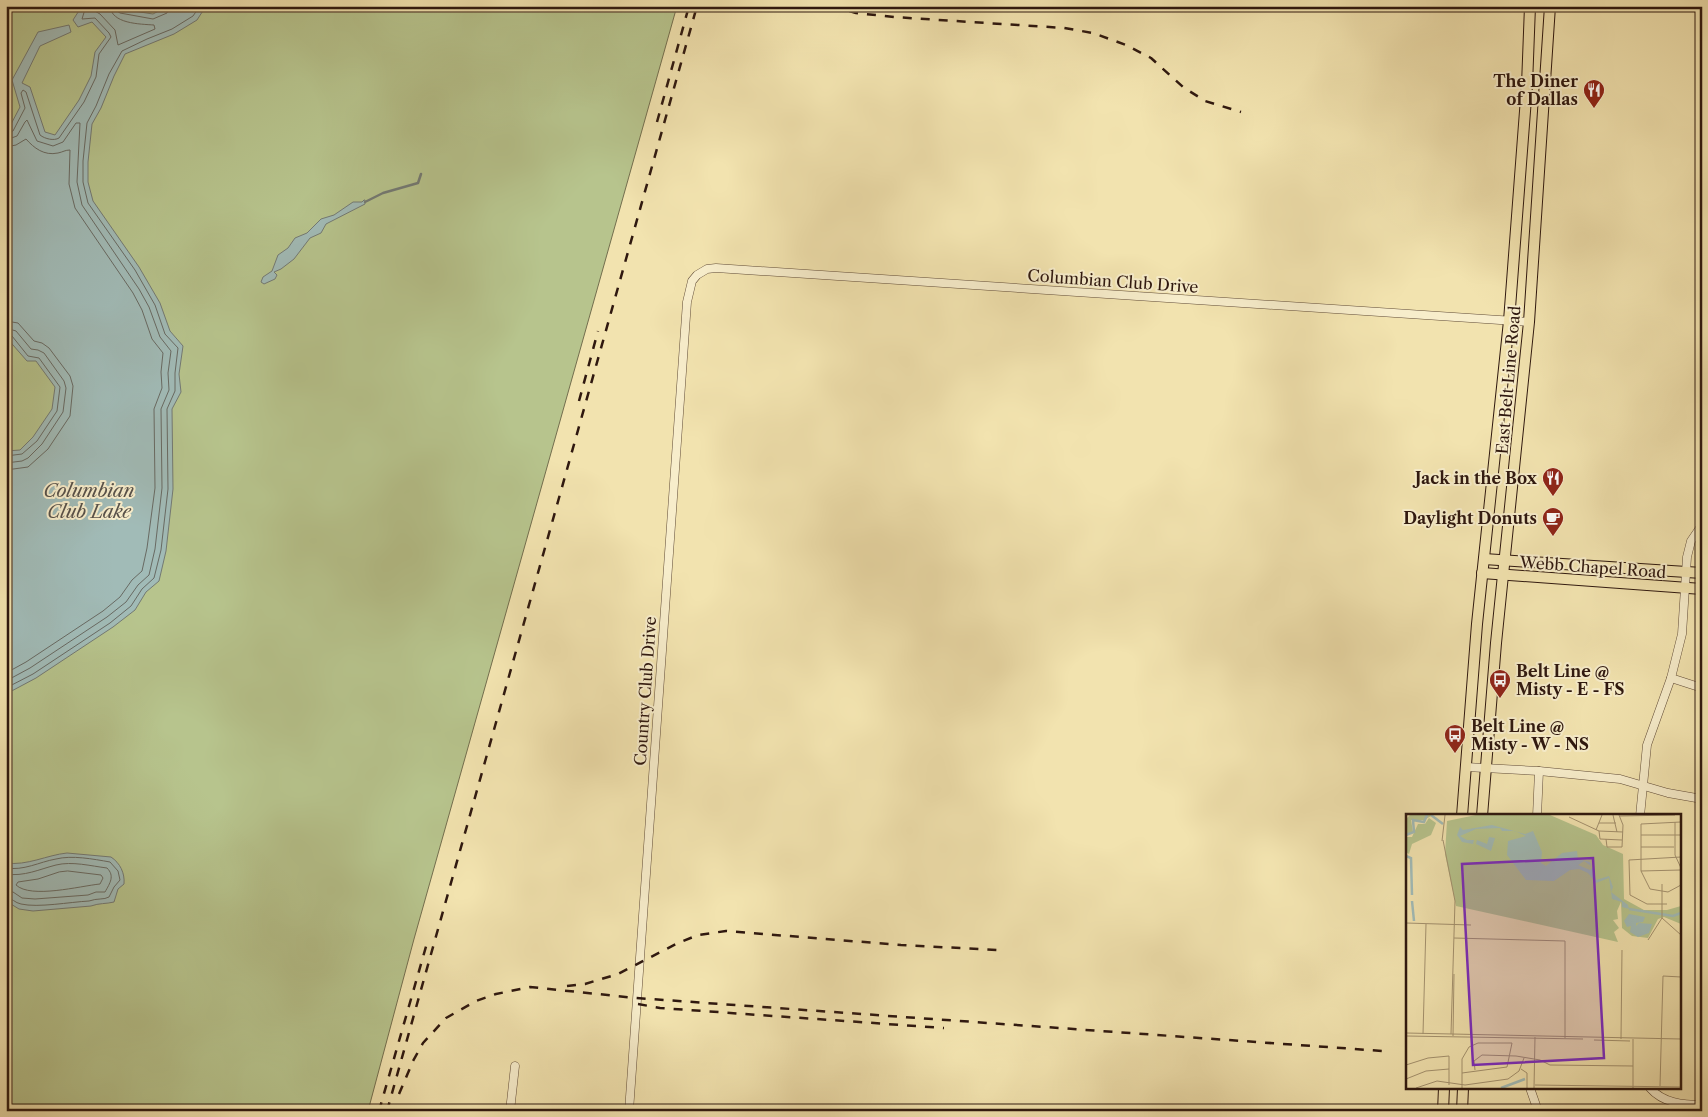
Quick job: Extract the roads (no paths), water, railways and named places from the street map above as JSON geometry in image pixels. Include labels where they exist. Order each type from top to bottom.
[{"type":"main road","name":"East Belt Line Road","points":[[1462,814],[1482,573],[1510,321],[1527,85],[1530,6]]},
{"type":"main road","name":"East Belt Line Road","points":[[1482,814],[1502,576],[1529,322],[1550,6]]},
{"type":"main road","points":[[1527,85],[1544,87]]},
{"type":"main road","name":"Webb Chapel Road","points":[[1484,558],[1702,573]]},
{"type":"main road","points":[[1562,580],[1563,564]]},
{"type":"main road","name":"Webb Chapel Road","points":[[1482,573],[1502,576],[1702,589]]},
{"type":"main road","points":[[1443,1111],[1444,1090]]},
{"type":"main road","points":[[1462,1111],[1463,1090]]},
{"type":"street","name":"Columbian Club Drive","points":[[697,275],[707,269],[716,268],[1529,322]]},
{"type":"street","name":"Country Club Drive","points":[[628,1111],[683,347],[687,302],[692,281],[697,275]]},
{"type":"street","points":[[1640,814],[1647,745],[1671,678],[1682,634],[1685,572],[1691,541],[1702,525]]},
{"type":"street","points":[[1671,678],[1702,688]]},
{"type":"street","points":[[1466,767],[1540,771],[1620,779],[1668,793],[1702,799]]},
{"type":"street","points":[[1537,814],[1540,771]]},
{"type":"street","points":[[510,1111],[515,1066]]},
{"type":"street","points":[[1531,1090],[1538,1111]]},
{"type":"street","points":[[1652,1090],[1674,1103],[1702,1105]]},
{"type":"water","name":"Columbian Club Lake","points":[[82,6],[101,6],[153,14],[168,6],[206,6],[197,20],[174,34],[125,54],[92,124],[88,162],[88,182],[93,201],[139,267],[160,303],[170,331],[183,346],[179,374],[181,392],[172,409],[173,489],[166,551],[159,581],[146,592],[135,610],[113,627],[36,678],[6,694],[6,451],[20,450],[33,437],[52,409],[55,387],[36,361],[27,361],[6,337],[6,129],[9,128],[20,107],[12,80],[38,32],[69,25],[71,32],[40,46],[22,83],[30,87],[45,132],[55,135],[79,100],[91,76],[95,52],[106,37],[92,22],[78,27],[73,20]]},
{"type":"water","points":[[364,200],[365,204],[326,224],[321,233],[310,238],[294,259],[274,272],[277,275],[275,279],[264,284],[261,282],[263,277],[272,271],[278,255],[288,248],[295,238],[307,233],[321,219],[334,215],[353,202],[362,202]]},
{"type":"water","points":[[67,853],[111,857],[117,862],[123,872],[124,884],[118,889],[114,902],[33,911],[19,909],[6,901],[6,863],[29,862]]},
{"type":"waterway","points":[[365,202],[383,193],[418,183],[421,174]]},
{"type":"railway","points":[[657,122],[689,6]]},
{"type":"railway","points":[[387,1111],[697,6]]},
{"type":"railway","points":[[832,6],[856,13],[894,17],[1064,28],[1093,33],[1126,45],[1151,58],[1183,87],[1205,101],[1241,112]]},
{"type":"railway","points":[[579,401],[598,331]]},
{"type":"railway","points":[[567,986],[585,984],[618,974],[678,943],[698,935],[726,931],[901,945],[998,950]]},
{"type":"railway","points":[[379,1111],[427,943]]},
{"type":"railway","points":[[399,1094],[423,1043],[446,1018],[476,1001],[496,994],[530,987],[636,998],[1383,1051]]},
{"type":"railway","points":[[638,1004],[660,1008],[944,1028]]},
{"type":"place","name":"The Diner of Dallas","points":[[1594,109]]},
{"type":"place","name":"Jack in the Box","points":[[1553,497]]},
{"type":"place","name":"Daylight Donuts","points":[[1553,537]]},
{"type":"place","name":"Belt Line @ Misty - E - FS","points":[[1500,699]]},
{"type":"place","name":"Belt Line @ Misty - W - NS","points":[[1455,754]]}]
